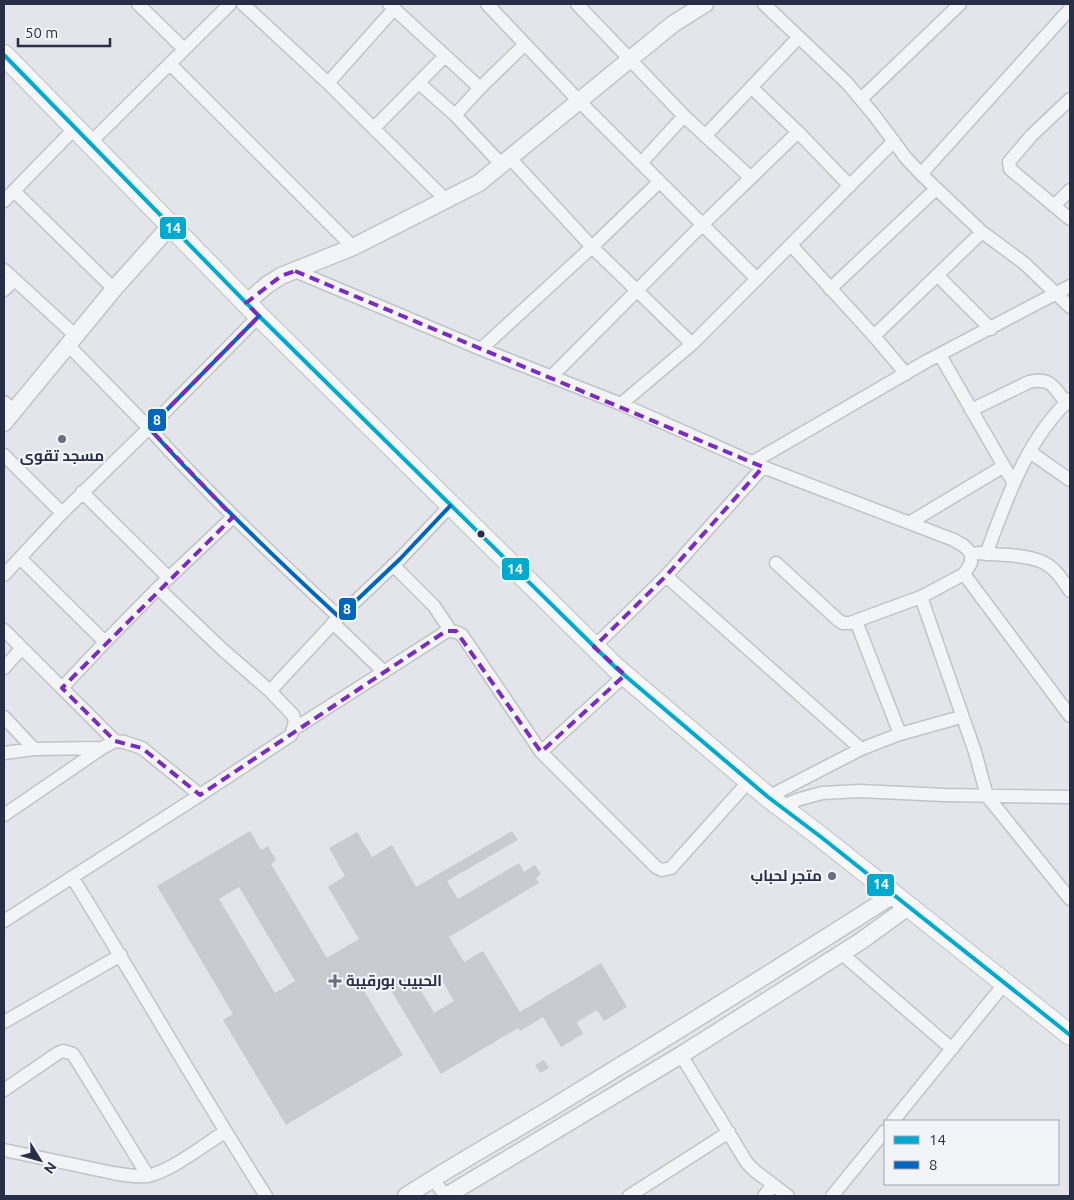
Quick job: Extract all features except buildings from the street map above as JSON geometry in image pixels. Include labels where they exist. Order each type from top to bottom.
[{"type":"main road","points":[[4,55],[253,310],[594,647],[749,781],[1070,1035]]},
{"type":"street","points":[[138,4],[184,49]]},
{"type":"street","points":[[90,143],[230,4]]},
{"type":"street","points":[[243,4],[328,83],[447,201]]},
{"type":"street","points":[[487,4],[524,45],[757,279]]},
{"type":"street","points":[[577,4],[684,116],[751,178]]},
{"type":"street","points":[[4,575],[82,492],[149,428],[253,310],[267,285],[281,276],[353,247],[479,184],[673,24],[705,4]]},
{"type":"street","points":[[764,4],[847,83],[920,174],[982,232],[1024,264],[1070,307]]},
{"type":"street","points":[[861,99],[960,4]]},
{"type":"street","points":[[328,83],[392,6],[480,88]]},
{"type":"street","points":[[920,174],[1070,6]]},
{"type":"street","points":[[705,136],[799,37]]},
{"type":"street","points":[[455,115],[524,45]]},
{"type":"street","points":[[374,128],[445,56]]},
{"type":"street","points":[[170,64],[353,247]]},
{"type":"street","points":[[419,83],[506,162],[692,344]]},
{"type":"street","points":[[752,88],[850,186]]},
{"type":"street","points":[[1070,98],[1031,136],[1009,162],[1010,169],[1070,219]]},
{"type":"street","points":[[641,163],[684,116]]},
{"type":"street","points":[[4,201],[75,128]]},
{"type":"street","points":[[551,376],[798,132]]},
{"type":"street","points":[[621,404],[692,344],[894,141]]},
{"type":"street","points":[[480,349],[592,247],[659,182]]},
{"type":"street","points":[[830,289],[936,189]]},
{"type":"street","points":[[1054,206],[1070,190]]},
{"type":"street","points":[[14,191],[114,289]]},
{"type":"street","points":[[7,412],[171,225]]},
{"type":"street","points":[[874,336],[982,232]]},
{"type":"street","points":[[791,245],[906,374]]},
{"type":"street","points":[[4,270],[72,340],[191,475],[336,620],[384,672]]},
{"type":"street","points":[[294,271],[480,349],[621,404],[758,464],[954,540],[971,553],[1040,560],[1050,566],[1060,576],[1070,591]]},
{"type":"street","points":[[938,275],[990,329]]},
{"type":"street","points":[[4,290],[14,280]]},
{"type":"street","points":[[594,647],[666,576],[758,464],[906,374],[1070,286]]},
{"type":"street","points":[[940,355],[1013,482]]},
{"type":"street","points":[[971,410],[1029,382],[1038,380],[1045,380],[1068,401],[1048,424],[1013,482],[986,554]]},
{"type":"street","points":[[1030,452],[1070,480]]},
{"type":"street","points":[[4,455],[62,513]]},
{"type":"street","points":[[909,523],[1004,466]]},
{"type":"street","points":[[82,492],[168,578]]},
{"type":"street","points":[[270,692],[336,620],[450,506]]},
{"type":"street","points":[[62,688],[168,578],[233,517]]},
{"type":"street","points":[[776,563],[843,623],[856,621],[921,598],[964,574],[971,562],[971,553]]},
{"type":"street","points":[[20,558],[105,642]]},
{"type":"street","points":[[393,565],[434,606],[450,630],[462,635],[541,752],[650,862],[662,870],[672,868],[749,781]]},
{"type":"street","points":[[964,574],[1070,716]]},
{"type":"street","points":[[666,576],[860,749]]},
{"type":"street","points":[[158,588],[293,715],[294,729]]},
{"type":"street","points":[[921,598],[961,717],[975,752],[987,796],[1070,899]]},
{"type":"street","points":[[856,621],[900,734]]},
{"type":"street","points":[[4,630],[115,741]]},
{"type":"street","points":[[5,918],[286,740],[294,729],[450,630]]},
{"type":"street","points":[[4,668],[21,649]]},
{"type":"street","points":[[541,752],[625,675]]},
{"type":"street","points":[[4,717],[34,748]]},
{"type":"street","points":[[775,802],[860,749],[900,734],[961,717]]},
{"type":"street","points":[[4,815],[115,741],[142,748],[200,795]]},
{"type":"street","points":[[4,753],[34,748],[102,748]]},
{"type":"street","points":[[775,802],[822,794],[860,792],[1070,797]]},
{"type":"street","points":[[72,877],[225,1132],[266,1196]]},
{"type":"street","points":[[433,1178],[445,1196],[681,1055],[841,953],[901,901]]},
{"type":"street","points":[[406,1196],[661,1041],[901,901]]},
{"type":"street","points":[[841,953],[952,1049]]},
{"type":"street","points":[[4,1022],[121,956]]},
{"type":"street","points":[[894,1120],[1006,983]]},
{"type":"street","points":[[4,1090],[58,1053],[63,1051],[73,1054],[148,1176]]},
{"type":"street","points":[[681,1055],[747,1163],[755,1172],[788,1196]]},
{"type":"street","points":[[4,1150],[129,1176],[148,1176],[164,1170],[225,1132]]},
{"type":"street","points":[[629,1196],[729,1132]]},
{"type":"street","points":[[832,1196],[884,1132]]},
{"type":"street","points":[[764,1196],[773,1185]]},
{"type":"highlighted area","points":[[295,271],[763,467],[666,576],[594,647],[625,675],[541,752],[456,631],[446,631],[200,795],[142,748],[115,741],[62,688],[233,517],[149,428],[259,316],[246,303],[281,276]]},
{"type":"transit line","name":"14","points":[[4,55],[259,316],[616,668],[768,797],[1070,1035]]},
{"type":"transit line","name":"8","points":[[259,316],[149,428],[242,525],[339,617],[400,559],[450,506]]},
{"type":"place","name":"مسجد تقوى","points":[[62,439]]},
{"type":"place","name":"متجر لحباب","points":[[832,876]]},
{"type":"place","name":"الحبيب بورقيبة","points":[[335,981]]}]
